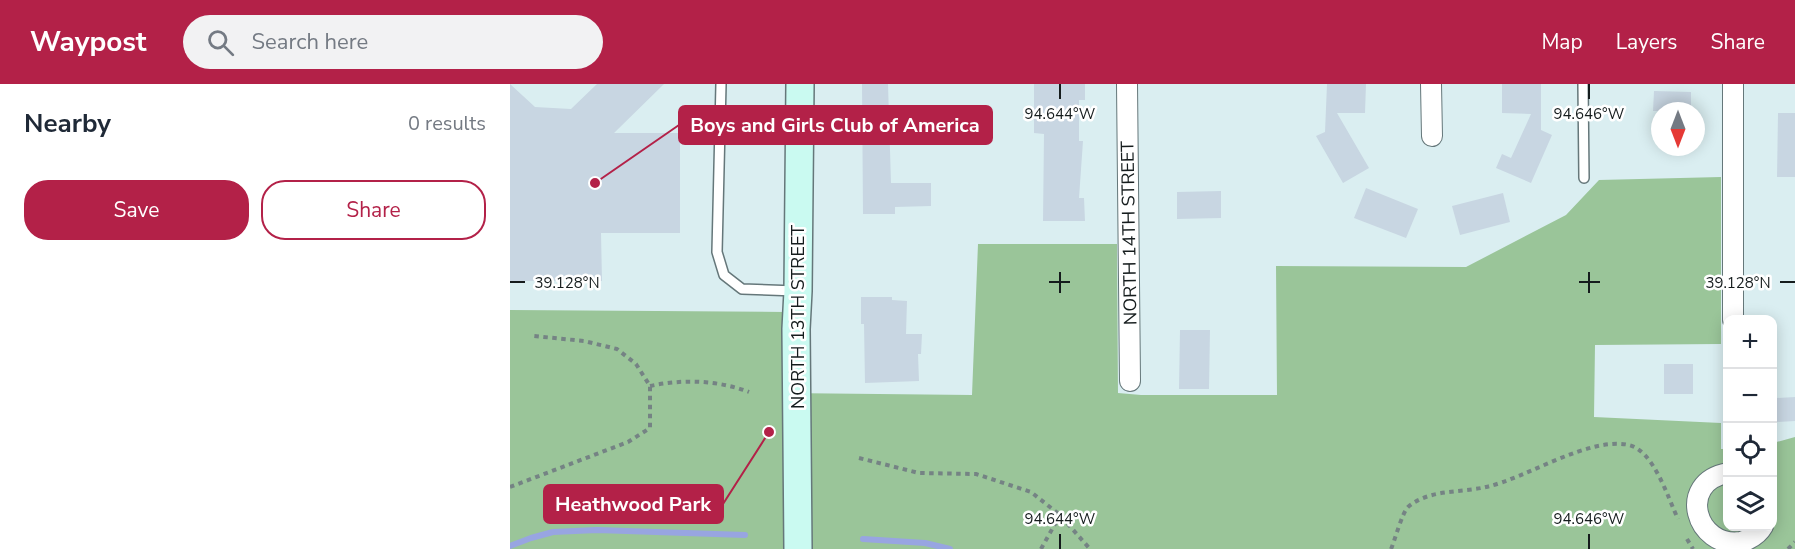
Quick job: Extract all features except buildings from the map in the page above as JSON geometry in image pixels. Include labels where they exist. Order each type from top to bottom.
[{"type":"street","name":"NORTH 13TH STREET","points":[[798,549],[796,329],[800,84]]},
{"type":"street","name":"NORTH 14TH STREET","points":[[1127,84],[1131,381]]},
{"type":"street","points":[[1431,84],[1431,136]]},
{"type":"street","points":[[1733,84],[1733,315]]},
{"type":"street","points":[[1723,474],[1718,474],[1708,482],[1700,492],[1696,504],[1697,517],[1703,528],[1711,538],[1723,543],[1736,544],[1751,539],[1758,531]]},
{"type":"lane","points":[[721,84],[717,252],[724,276],[742,290],[798,291]]},
{"type":"lane","points":[[1583,84],[1584,178]]},
{"type":"path","points":[[510,487],[628,442],[651,428],[650,386],[636,364],[617,349],[584,341],[534,336]]},
{"type":"path","points":[[650,386],[670,382],[701,382],[749,392]]},
{"type":"path","points":[[1391,549],[1406,509],[1425,496],[1487,487],[1585,449],[1612,444],[1631,445],[1652,464],[1679,522]]},
{"type":"path","points":[[859,458],[919,473],[976,474],[1031,492],[1060,516],[1090,549]]},
{"type":"path","points":[[1041,549],[1060,516]]},
{"type":"path","points":[[1684,531],[1693,549]]},
{"type":"path","points":[[1788,549],[1795,542]]},
{"type":"green space","points":[[1721,177],[1721,344],[1595,345],[1594,417],[1721,423],[1723,531],[1777,531],[1777,442],[1795,437],[1795,549],[510,549],[510,310],[785,312],[784,393],[972,395],[978,244],[1117,244],[1118,393],[1277,395],[1276,266],[1466,267],[1566,215],[1599,180]]},
{"type":"waterway","points":[[510,546],[553,532],[597,530],[745,535]]},
{"type":"waterway","points":[[863,539],[925,543],[950,549]]},
{"type":"place","name":"Boys and Girls Club of America","points":[[595,183]]},
{"type":"place","name":"Heathwood Park","points":[[769,432]]}]
